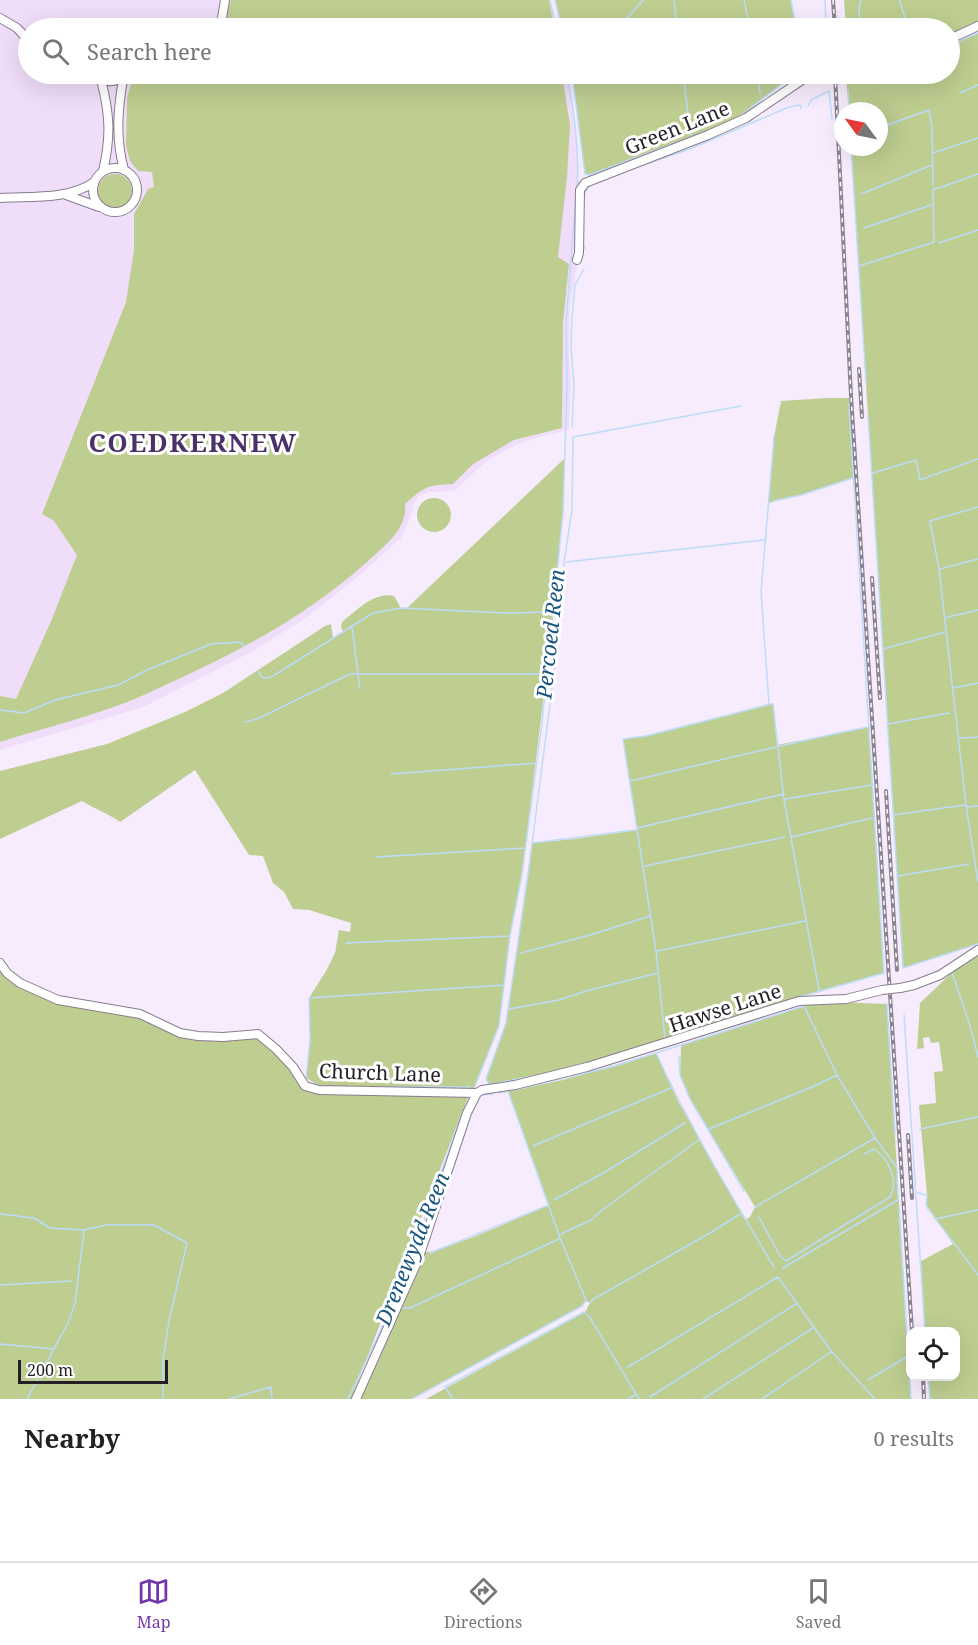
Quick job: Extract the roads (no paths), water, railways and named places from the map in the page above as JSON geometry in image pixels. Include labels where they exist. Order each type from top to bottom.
[{"type":"street","points":[[222,18],[225,0]]},
{"type":"street","points":[[0,18],[18,29]]},
{"type":"street","points":[[960,34],[978,26]]},
{"type":"street","points":[[0,198],[64,194],[87,187],[94,182],[103,171],[109,149],[107,103],[99,84]]},
{"type":"street","points":[[122,84],[118,114],[119,148],[124,170]]},
{"type":"street","name":"Green Lane","points":[[577,260],[580,198],[582,185],[589,179],[708,135],[746,118],[796,84]]},
{"type":"street","points":[[64,194],[106,211],[118,213],[124,211],[137,196],[133,177],[117,168],[103,171]]},
{"type":"street","points":[[94,182],[94,196],[101,208]]},
{"type":"street","name":"Hawse Lane","points":[[474,1092],[515,1085],[587,1067],[799,1001],[846,999],[914,985],[940,975],[978,950]]},
{"type":"street","name":"Church Lane","points":[[0,963],[6,973],[20,983],[58,1000],[140,1014],[180,1033],[223,1037],[258,1034],[293,1067],[305,1086],[319,1090],[474,1092]]},
{"type":"street","points":[[356,1399],[418,1260],[474,1092]]},
{"type":"waterway","points":[[550,0],[554,18]]},
{"type":"waterway","name":"Percoed Reen","points":[[555,0],[560,18]]},
{"type":"waterway","points":[[627,18],[643,0]]},
{"type":"waterway","points":[[674,0],[676,18]]},
{"type":"waterway","points":[[744,0],[748,18]]},
{"type":"waterway","points":[[791,0],[794,18]]},
{"type":"waterway","points":[[825,0],[826,18]]},
{"type":"waterway","points":[[860,18],[861,0]]},
{"type":"waterway","points":[[899,0],[905,18]]},
{"type":"waterway","points":[[960,41],[978,33]]},
{"type":"waterway","name":"Percoed Reen","points":[[569,84],[576,131],[577,189]]},
{"type":"waterway","points":[[573,84],[585,174],[589,175],[715,128]]},
{"type":"waterway","points":[[684,84],[691,137]]},
{"type":"waterway","points":[[759,84],[760,93]]},
{"type":"waterway","points":[[736,119],[782,84]]},
{"type":"waterway","points":[[960,93],[978,85]]},
{"type":"waterway","points":[[848,90],[849,102]]},
{"type":"waterway","points":[[808,106],[811,100],[829,91],[832,119]]},
{"type":"waterway","points":[[625,171],[690,149],[789,107],[800,105],[801,108]]},
{"type":"waterway","points":[[888,125],[929,110],[932,127],[933,185]]},
{"type":"waterway","points":[[933,153],[978,138]]},
{"type":"waterway","points":[[852,156],[866,382]]},
{"type":"waterway","points":[[861,194],[932,165]]},
{"type":"waterway","points":[[859,266],[934,242],[933,189],[978,174]]},
{"type":"waterway","points":[[584,199],[585,192],[590,185]]},
{"type":"waterway","name":"Percoed Reen","points":[[473,1091],[499,1026],[542,723],[563,513],[567,386],[566,323],[576,196]]},
{"type":"waterway","points":[[864,228],[931,205]]},
{"type":"waterway","points":[[939,243],[978,230]]},
{"type":"waterway","points":[[582,240],[585,249]]},
{"type":"waterway","points":[[572,427],[574,385],[571,348],[572,319],[575,285],[584,269]]},
{"type":"waterway","points":[[716,1023],[884,973],[849,404]]},
{"type":"waterway","points":[[544,1074],[492,1084],[489,1084],[486,1079],[506,1023],[529,868],[561,618],[564,562],[572,510],[573,437],[741,406]]},
{"type":"waterway","points":[[868,415],[903,968],[978,944]]},
{"type":"waterway","points":[[774,437],[761,592],[769,704],[773,704],[784,800],[819,990]]},
{"type":"waterway","points":[[873,473],[916,460],[920,480],[978,459]]},
{"type":"waterway","points":[[773,501],[801,495],[853,478]]},
{"type":"waterway","points":[[978,507],[930,521],[939,569],[966,805],[978,882]]},
{"type":"waterway","points":[[566,562],[764,540]]},
{"type":"waterway","points":[[940,569],[978,559]]},
{"type":"waterway","points":[[259,672],[262,677],[273,676],[373,613],[401,608],[505,613],[552,612]]},
{"type":"waterway","points":[[944,618],[978,610]]},
{"type":"waterway","points":[[352,627],[360,689]]},
{"type":"waterway","points":[[883,649],[945,632]]},
{"type":"waterway","points":[[0,710],[24,713],[55,700],[118,685],[147,670],[211,644],[240,642],[244,646]]},
{"type":"waterway","points":[[245,722],[257,719],[350,674],[546,674]]},
{"type":"waterway","points":[[953,688],[978,683]]},
{"type":"waterway","points":[[665,1039],[656,951],[623,739],[646,736],[768,705]]},
{"type":"waterway","points":[[888,724],[949,713]]},
{"type":"waterway","points":[[630,781],[868,727]]},
{"type":"waterway","points":[[960,738],[978,737]]},
{"type":"waterway","points":[[391,774],[537,763]]},
{"type":"waterway","points":[[785,799],[872,785]]},
{"type":"waterway","points":[[637,828],[784,794]]},
{"type":"waterway","points":[[893,815],[965,805]]},
{"type":"waterway","points":[[967,807],[978,806]]},
{"type":"waterway","points":[[792,837],[872,818]]},
{"type":"waterway","points":[[533,843],[635,830]]},
{"type":"waterway","points":[[645,866],[785,837]]},
{"type":"waterway","points":[[376,857],[525,848]]},
{"type":"waterway","points":[[897,876],[969,864]]},
{"type":"waterway","points":[[521,953],[650,916]]},
{"type":"waterway","points":[[657,951],[805,921]]},
{"type":"waterway","points":[[346,943],[510,936]]},
{"type":"waterway","points":[[957,968],[952,973],[978,1057]]},
{"type":"waterway","points":[[509,1009],[559,1000],[658,973]]},
{"type":"waterway","points":[[306,1078],[310,1041],[309,998],[504,985]]},
{"type":"waterway","points":[[887,1004],[895,1133]]},
{"type":"waterway","points":[[514,1090],[615,1066],[804,1006],[837,1075],[875,1138],[897,1168],[898,1200],[783,1268]]},
{"type":"waterway","points":[[904,1015],[925,1327]]},
{"type":"waterway","points":[[656,1053],[697,1135],[774,1267]]},
{"type":"waterway","points":[[679,1057],[680,1075],[690,1099],[744,1191]]},
{"type":"waterway","points":[[566,1068],[591,1062]]},
{"type":"waterway","points":[[709,1129],[837,1075]]},
{"type":"waterway","points":[[314,1083],[321,1087]]},
{"type":"waterway","points":[[368,1087],[470,1087]]},
{"type":"waterway","points":[[533,1146],[671,1088]]},
{"type":"waterway","points":[[412,1399],[582,1306],[586,1300],[560,1238],[508,1091],[499,1093]]},
{"type":"waterway","points":[[480,1095],[493,1094]]},
{"type":"waterway","name":"Drenewydd Reen","points":[[348,1399],[398,1294],[460,1119],[472,1095]]},
{"type":"waterway","points":[[472,1112],[475,1105]]},
{"type":"waterway","points":[[920,1129],[978,1117]]},
{"type":"waterway","points":[[440,1208],[469,1121]]},
{"type":"waterway","points":[[554,1200],[685,1123]]},
{"type":"waterway","points":[[755,1207],[875,1138]]},
{"type":"waterway","points":[[561,1234],[591,1220],[700,1139]]},
{"type":"waterway","points":[[759,1217],[780,1256],[786,1261],[890,1197],[893,1190],[893,1177],[888,1164],[874,1149],[864,1154]]},
{"type":"waterway","points":[[918,1193],[927,1195],[928,1209],[978,1275]]},
{"type":"waterway","points":[[430,1253],[549,1205]]},
{"type":"waterway","points":[[899,1207],[911,1399]]},
{"type":"waterway","points":[[935,1219],[978,1210]]},
{"type":"waterway","points":[[0,1214],[34,1218],[50,1228],[84,1230],[106,1225],[154,1225],[187,1243],[169,1321],[163,1360],[163,1399]]},
{"type":"waterway","points":[[590,1303],[740,1214]]},
{"type":"waterway","points":[[27,1399],[68,1323],[75,1303],[84,1231]]},
{"type":"waterway","points":[[401,1308],[410,1308],[559,1239]]},
{"type":"waterway","points":[[392,1327],[421,1263]]},
{"type":"waterway","points":[[628,1367],[778,1277],[831,1351],[875,1399]]},
{"type":"waterway","points":[[0,1285],[71,1281]]},
{"type":"waterway","points":[[650,1397],[796,1304]]},
{"type":"waterway","points":[[453,1399],[445,1387],[584,1312],[589,1316],[639,1399]]},
{"type":"waterway","points":[[703,1399],[813,1328]]},
{"type":"waterway","points":[[0,1344],[53,1349]]},
{"type":"waterway","points":[[762,1399],[831,1352]]},
{"type":"waterway","points":[[868,1380],[906,1357]]},
{"type":"waterway","points":[[928,1381],[930,1399]]},
{"type":"waterway","points":[[229,1399],[271,1387],[272,1399]]},
{"type":"waterway","points":[[628,1399],[635,1395]]},
{"type":"railway","points":[[833,0],[834,18]]},
{"type":"railway","points":[[835,84],[851,396],[912,1327]]},
{"type":"railway","points":[[859,369],[862,417]]},
{"type":"railway","points":[[872,578],[880,698]]},
{"type":"railway","points":[[886,791],[897,970]]},
{"type":"railway","points":[[908,1135],[912,1198]]},
{"type":"railway","points":[[923,1381],[924,1399]]},
{"type":"district","name":"COEDKERNEW","points":[[193,443]]}]
